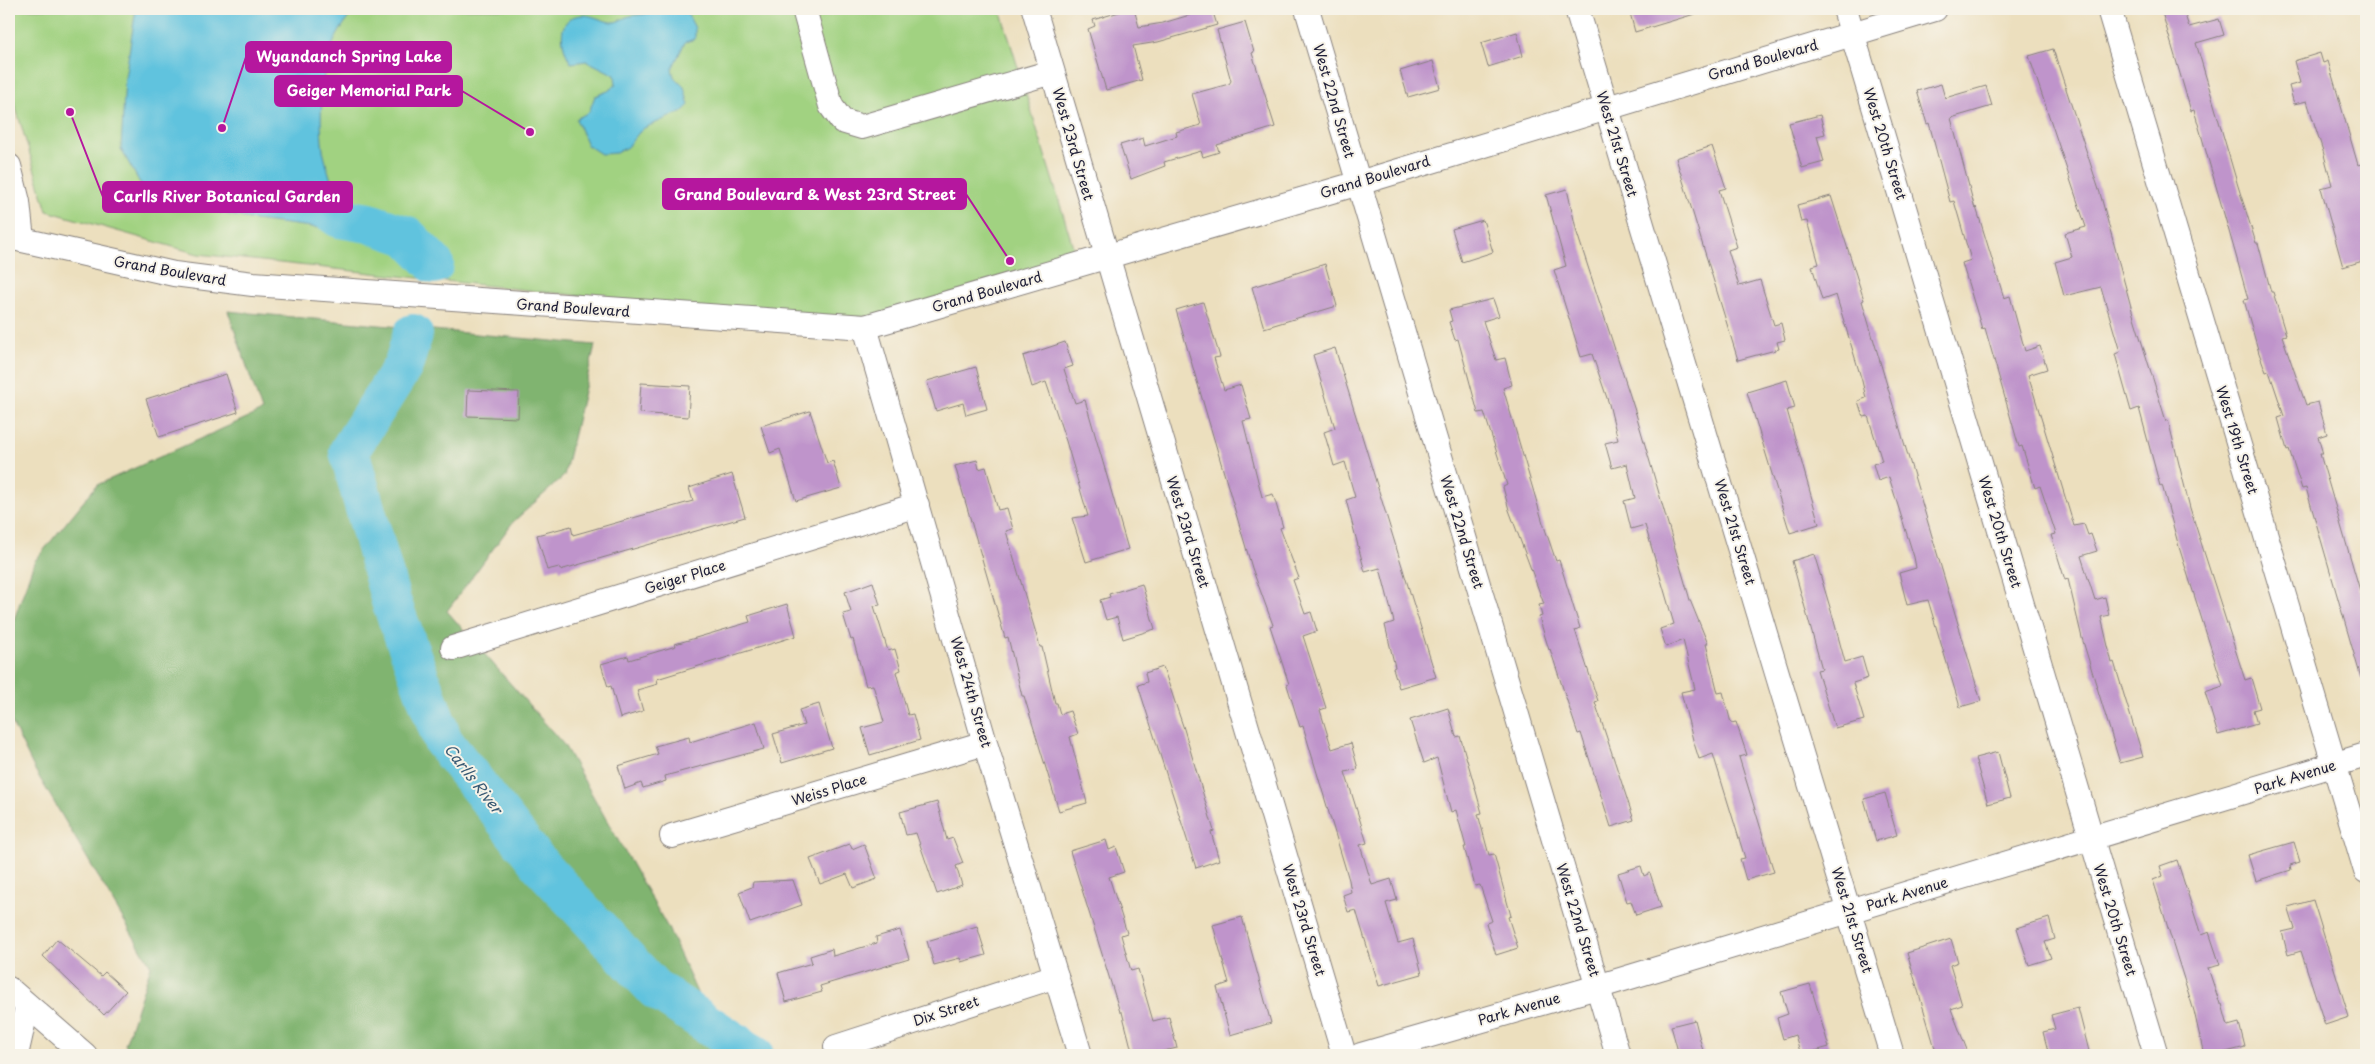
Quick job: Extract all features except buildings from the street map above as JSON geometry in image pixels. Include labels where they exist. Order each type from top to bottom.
[{"type":"street","points":[[804,9],[831,106],[842,121],[862,127],[1052,72]]},
{"type":"street","name":"West 23rd Street","points":[[1034,9],[1344,1055]]},
{"type":"street","name":"West 22nd Street","points":[[1307,9],[1618,1055]]},
{"type":"street","name":"West 21st Street","points":[[1577,9],[1892,1055]]},
{"type":"street","name":"West 20th Street","points":[[1845,9],[2156,1055]]},
{"type":"street","name":"Grand Boulevard","points":[[15,239],[174,274],[253,284],[865,327],[1359,183],[1935,9]]},
{"type":"street","name":"West 19th Street","points":[[2109,9],[2366,871]]},
{"type":"street","points":[[9,166],[18,202],[15,239]]},
{"type":"street","name":"West 24th Street","points":[[865,327],[985,743],[1080,1055]]},
{"type":"street","name":"Geiger Place","points":[[453,648],[917,505]]},
{"type":"street","name":"Weiss Place","points":[[672,836],[985,743]]},
{"type":"street","name":"Park Avenue","points":[[1361,1055],[2366,756]]},
{"type":"street","name":"Dix Street","points":[[836,1047],[1056,976]]},
{"type":"street","points":[[9,989],[27,1007],[85,1055]]},
{"type":"street","points":[[16,1055],[27,1007]]},
{"type":"green space","points":[[9,9],[1000,9],[1079,266],[865,327],[198,254],[47,211],[9,85]]},
{"type":"green space","points":[[228,311],[595,345],[564,476],[513,522],[447,611],[564,745],[668,928],[725,1055],[134,1055],[125,1045],[151,966],[35,770],[9,717],[9,634],[34,562],[97,485],[262,411]]},
{"type":"water","points":[[136,9],[355,9],[342,26],[332,45],[323,79],[322,146],[337,202],[339,218],[328,229],[254,220],[174,203],[140,183],[121,149],[125,78]]},
{"type":"water","points":[[655,9],[685,9],[695,28],[695,39],[685,42],[672,69],[674,77],[684,87],[689,105],[683,111],[642,129],[627,147],[616,153],[601,154],[587,145],[576,119],[589,112],[595,96],[608,91],[616,85],[615,75],[587,61],[571,63],[564,48],[562,33],[564,26],[568,20],[575,16],[588,15],[615,22],[630,16],[646,14]]},
{"type":"waterway","name":"Carlls River","points":[[295,187],[339,218],[369,223],[407,236],[434,264]]},
{"type":"waterway","name":"Carlls River","points":[[413,334],[403,366],[349,451],[391,601],[443,741],[541,866],[655,989],[754,1055]]},
{"type":"place","name":"Carlls River Botanical Garden","points":[[70,112]]},
{"type":"place","name":"Wyandanch Spring Lake","points":[[222,128]]},
{"type":"place","name":"Geiger Memorial Park","points":[[530,132]]},
{"type":"place","name":"Grand Boulevard & West 23rd Street","points":[[1010,261]]}]
